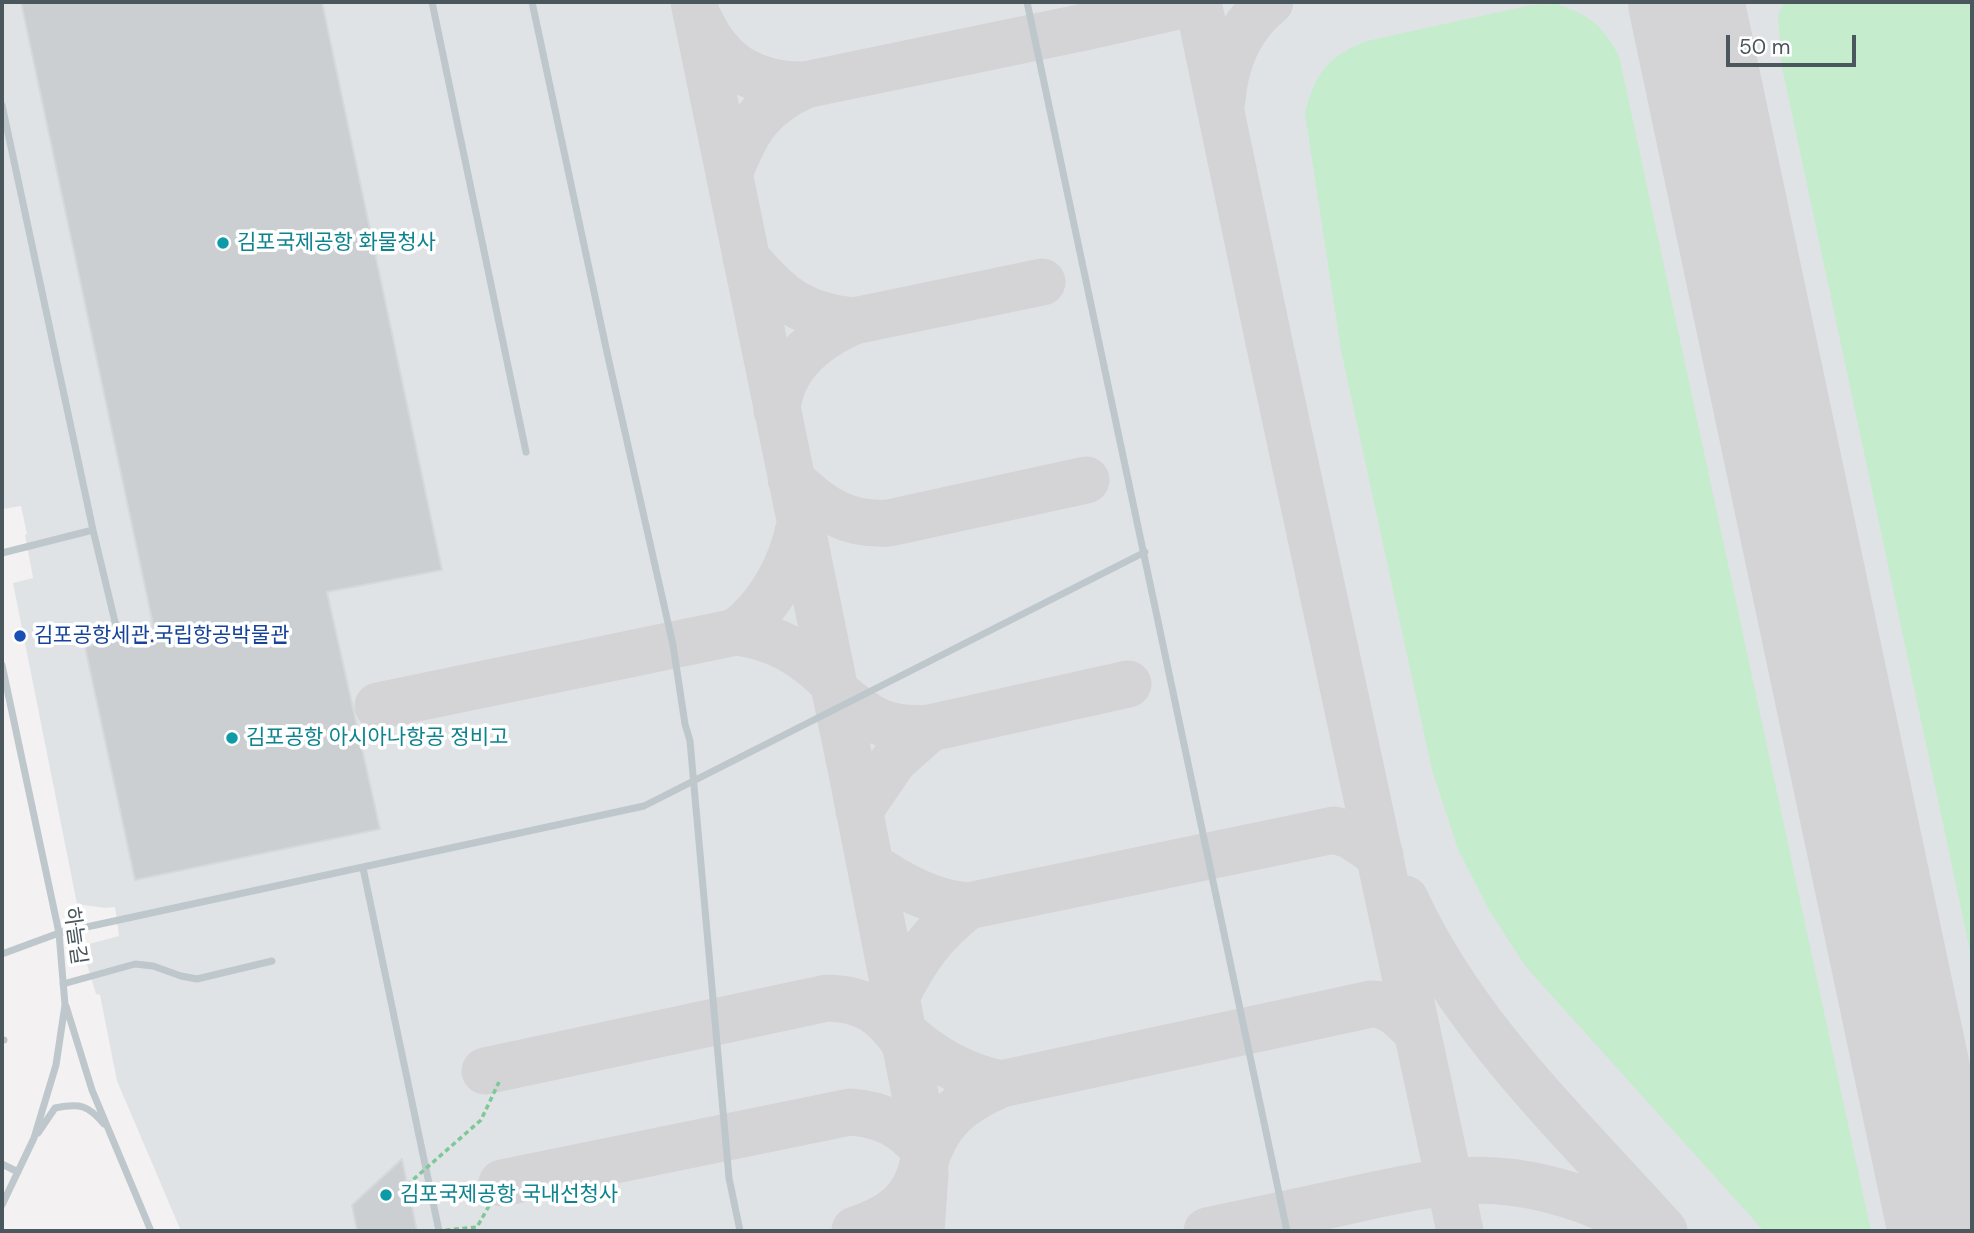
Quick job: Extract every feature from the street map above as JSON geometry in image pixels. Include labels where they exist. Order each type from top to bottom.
[{"type":"lane","points":[[432,2],[526,452]]},
{"type":"lane","points":[[532,2],[673,645],[690,741],[729,1178],[740,1231]]},
{"type":"lane","points":[[1027,2],[1287,1231]]},
{"type":"lane","points":[[2,105],[116,626]]},
{"type":"lane","points":[[2,553],[93,530]]},
{"type":"lane","points":[[2,954],[59,933],[639,808],[1145,552]]},
{"type":"lane","name":"하늘길","points":[[2,665],[59,933],[65,1005],[56,1065],[34,1138],[2,1205]]},
{"type":"lane","points":[[363,868],[438,1231]]},
{"type":"lane","points":[[63,984],[135,964],[153,966],[197,979],[272,961]]},
{"type":"lane","points":[[65,1005],[92,1090],[151,1231]]},
{"type":"lane","points":[[34,1138],[55,1108],[72,1104],[92,1110],[108,1130]]},
{"type":"lane","points":[[2,1164],[18,1172]]},
{"type":"path","points":[[407,1185],[481,1121],[499,1082]]},
{"type":"path","points":[[438,1231],[477,1227],[502,1183]]},
{"type":"shaded area","points":[[2,2],[1972,2],[1972,1231],[181,1231],[117,1081],[100,995],[96,994],[87,964],[86,952],[89,944],[119,936],[115,907],[77,904],[13,583],[33,578],[25,535],[27,534],[21,506],[2,509]]},
{"type":"green space","points":[[1784,2],[1972,2],[1972,960],[1782,67],[1778,16]]},
{"type":"green space","points":[[1557,4],[1594,22],[1619,56],[1871,1231],[1764,1231],[1526,967],[1489,910],[1458,849],[1432,770],[1341,350],[1305,113],[1319,76],[1333,60],[1353,47],[1367,41],[1531,5]]},
{"type":"building","name":"김포국제공항 화물청사","points":[[21,2],[322,2],[442,570],[327,592],[380,829],[135,880],[85,647],[154,629]]},
{"type":"building","name":"김포국제공항 국내선청사","points":[[402,1159],[417,1231],[357,1231],[352,1205]]},
{"type":"taxiway","points":[[694,2],[922,1129],[925,1174],[921,1231]]},
{"type":"taxiway","points":[[701,23],[719,51],[743,71],[771,82],[805,85],[1195,2]]},
{"type":"taxiway","points":[[1198,2],[1460,1231]]},
{"type":"taxiway","points":[[1222,100],[1226,72],[1235,46],[1250,22],[1270,2]]},
{"type":"taxiway","points":[[1682,2],[1692,31]]},
{"type":"taxiway","points":[[729,174],[742,144],[757,120],[777,101],[805,85]]},
{"type":"taxiway","points":[[746,258],[769,284],[792,302],[819,315],[854,321],[1042,282]]},
{"type":"taxiway","points":[[777,411],[785,380],[792,367],[813,345],[854,321]]},
{"type":"taxiway","points":[[791,479],[813,499],[835,513],[874,523],[889,523],[1086,480]]},
{"type":"taxiway","points":[[736,632],[759,610],[778,584],[791,555],[800,524]]},
{"type":"taxiway","points":[[378,706],[736,632],[751,634],[789,648],[833,683]]},
{"type":"taxiway","points":[[835,691],[867,716],[889,725],[914,729],[930,728],[1128,684]]},
{"type":"taxiway","points":[[859,811],[894,760],[930,728]]},
{"type":"taxiway","points":[[870,865],[916,892],[941,901],[968,906],[1334,830],[1350,835],[1380,855]]},
{"type":"taxiway","points":[[1405,899],[1429,946],[1488,1033],[1557,1114],[1664,1231]]},
{"type":"taxiway","points":[[896,997],[926,947],[968,906]]},
{"type":"taxiway","points":[[485,1071],[827,998],[853,1001],[873,1010],[890,1024],[906,1045]]},
{"type":"taxiway","points":[[904,1033],[949,1065],[1001,1084],[1371,1004],[1390,1009],[1416,1031]]},
{"type":"taxiway","points":[[924,1165],[935,1136],[952,1114],[962,1105],[1001,1084]]},
{"type":"taxiway","points":[[502,1183],[850,1112],[872,1115],[891,1122],[908,1133],[923,1149]]},
{"type":"taxiway","points":[[855,1230],[868,1226],[899,1207],[914,1189],[923,1164]]},
{"type":"taxiway","points":[[1207,1231],[1409,1188],[1474,1180],[1526,1184],[1552,1190],[1601,1207],[1647,1231]]},
{"type":"runway","points":[[1686,2],[1946,1231]]},
{"type":"place","name":"김포국제공항 화물청사","points":[[223,243]]},
{"type":"place","name":"김포공항세관.국립항공박물관","points":[[20,636]]},
{"type":"place","name":"김포공항 아시아나항공 정비고","points":[[232,738]]},
{"type":"place","name":"김포국제공항 국내선청사","points":[[386,1195]]}]
